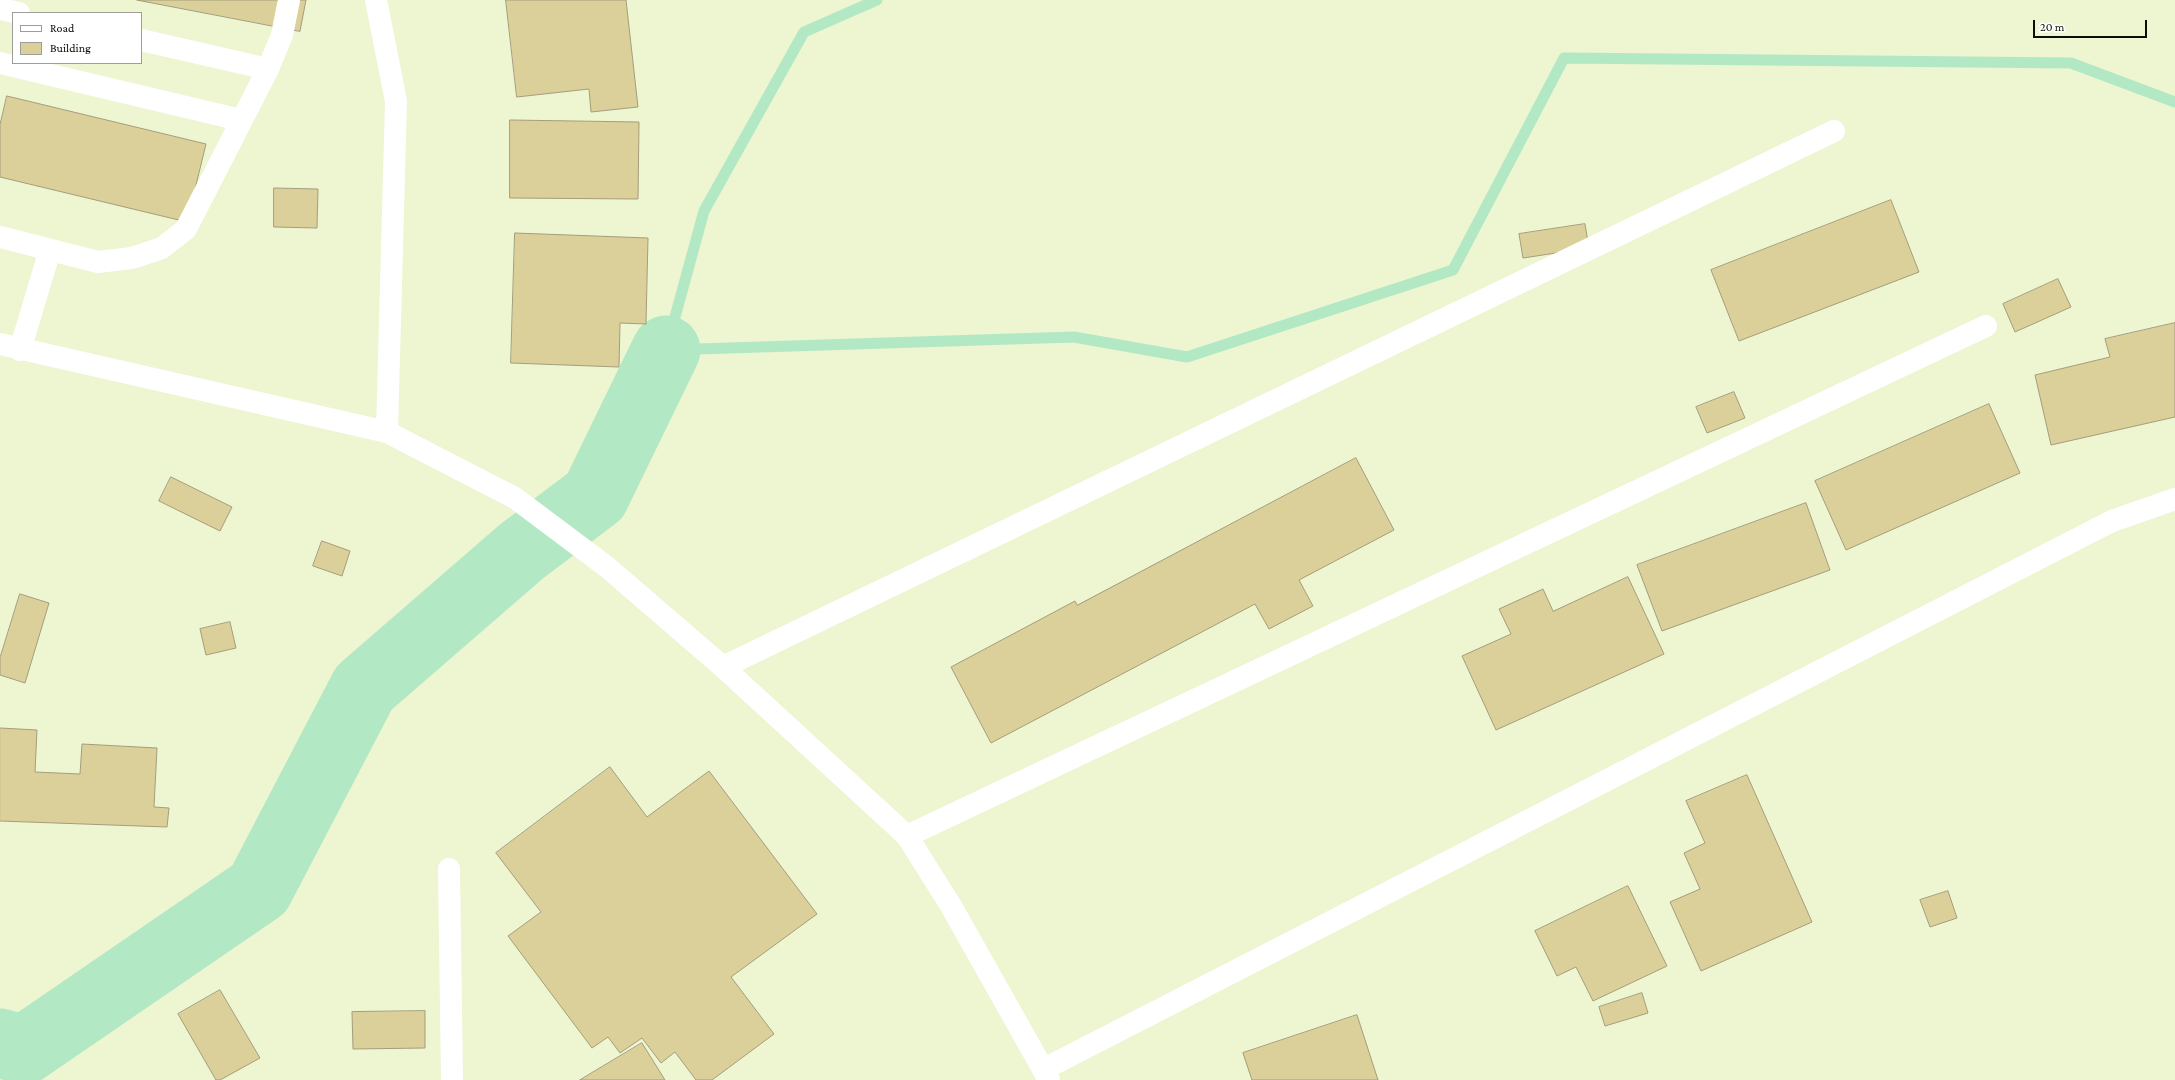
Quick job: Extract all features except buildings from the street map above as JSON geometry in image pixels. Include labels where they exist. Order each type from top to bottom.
[{"type":"street","points":[[0,237],[98,262],[132,258],[162,248],[186,229],[268,69],[282,35],[289,0]]},
{"type":"street","points":[[376,0],[396,101],[387,432]]},
{"type":"street","points":[[0,9],[15,12]]},
{"type":"street","points":[[142,40],[268,69]]},
{"type":"street","points":[[0,63],[28,66],[241,120]]},
{"type":"street","points":[[723,667],[1834,131]]},
{"type":"street","points":[[50,250],[10,347],[387,432],[515,498],[607,567],[723,667],[907,836],[951,906],[1047,1074],[2104,525],[2175,499]]},
{"type":"street","points":[[907,836],[1986,326]]},
{"type":"street","points":[[449,868],[452,1080]]},
{"type":"waterway","points":[[877,0],[804,32],[704,211],[666,350],[1074,337],[1187,357],[1453,270],[1564,58],[2071,63],[2175,102]]},
{"type":"waterway","points":[[0,1043],[24,1050],[259,889],[364,688],[522,551],[595,496],[666,350]]}]
